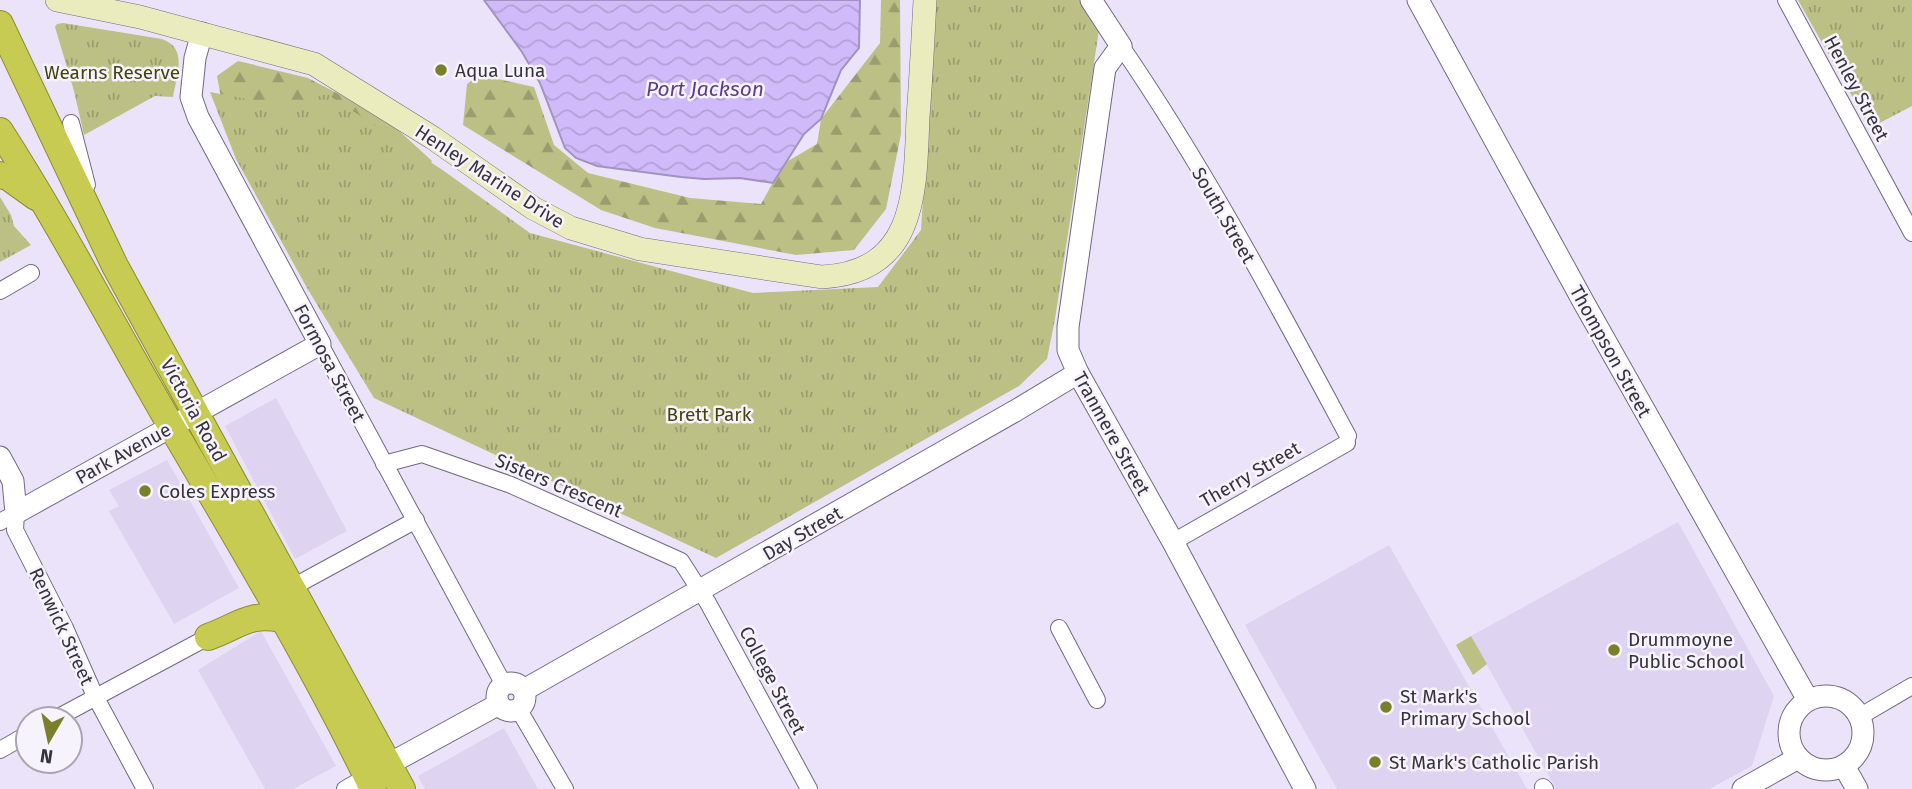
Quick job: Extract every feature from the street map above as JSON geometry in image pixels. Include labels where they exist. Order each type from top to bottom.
[{"type":"highway","name":"Victoria Road","points":[[0,24],[114,266],[291,588],[368,780]]},
{"type":"highway","name":"Victoria Road","points":[[0,131],[46,204],[282,619],[368,780],[402,789]]},
{"type":"highway","points":[[0,174],[46,204]]},
{"type":"highway","points":[[208,637],[251,617],[261,615],[282,619]]},
{"type":"main road","name":"Henley Marine Drive","points":[[57,0],[129,14],[314,64],[433,138],[526,203],[571,229],[640,249],[822,277],[845,276],[865,269],[892,246],[907,218],[916,168],[925,0]]},
{"type":"street","name":"South Street","points":[[1091,0],[1141,75],[1238,236],[1348,440]]},
{"type":"street","name":"Thompson Street","points":[[1418,0],[1584,303],[1808,700]]},
{"type":"street","name":"Henley Street","points":[[1786,0],[1912,233]]},
{"type":"street","name":"Formosa Street","points":[[202,33],[195,58],[191,97],[198,117],[511,697],[565,789]]},
{"type":"street","name":"Tranmere Street","points":[[1121,46],[1105,68],[1071,300],[1068,350],[1078,373],[1173,542],[1305,789]]},
{"type":"street","points":[[71,123],[88,188]]},
{"type":"street","points":[[0,291],[31,274]]},
{"type":"street","name":"Park Avenue","points":[[8,518],[320,344]]},
{"type":"street","name":"Day Street","points":[[368,780],[1078,373]]},
{"type":"street","name":"Therry Street","points":[[1173,542],[1348,440]]},
{"type":"street","name":"Sisters Crescent","points":[[384,464],[422,454],[511,485],[681,561],[701,591]]},
{"type":"street","name":"Renwick Street","points":[[0,457],[13,481],[8,518],[65,628],[95,696],[145,789]]},
{"type":"street","points":[[291,588],[416,520]]},
{"type":"street","name":"College Street","points":[[701,591],[809,789]]},
{"type":"street","points":[[1059,628],[1097,700]]},
{"type":"street","points":[[79,705],[208,637]]},
{"type":"street","points":[[1866,713],[1843,700],[1819,696],[1808,700],[1799,707],[1789,727],[1792,749],[1808,766],[1820,770],[1844,766],[1860,750],[1866,713],[1912,685]]},
{"type":"street","points":[[1743,789],[1798,758]]},
{"type":"street","points":[[1844,766],[1857,789]]},
{"type":"shaded area","name":"Coles Express","points":[[276,398],[347,531],[295,559],[225,426]]},
{"type":"shaded area","name":"Coles Express","points":[[167,460],[239,588],[174,624],[109,511],[119,506],[109,490]]},
{"type":"shaded area","name":"Drummoyne Public School","points":[[1678,522],[1774,696],[1752,766],[1709,789],[1556,789],[1471,636]]},
{"type":"shaded area","name":"St Mark's Primary School","points":[[1389,545],[1527,789],[1337,789],[1245,625]]},
{"type":"shaded area","points":[[261,631],[336,766],[293,789],[265,789],[198,670]]},
{"type":"shaded area","points":[[504,728],[538,789],[425,789],[418,776]]},
{"type":"green space","points":[[881,0],[900,0],[901,134],[886,209],[854,250],[796,255],[655,228],[601,210],[463,125],[467,84],[480,75],[534,87],[554,145],[588,173],[690,198],[761,204],[783,164],[817,144],[821,119],[880,43]]},
{"type":"green space","name":"Brett Park","points":[[936,0],[1082,0],[1099,30],[1047,359],[1019,386],[716,558],[374,398],[307,288],[236,159],[210,92],[284,106],[327,94],[444,171],[530,233],[753,293],[878,287],[921,230]]},
{"type":"green space","points":[[1798,0],[1912,0],[1912,106],[1870,128]]},
{"type":"green space","name":"Wearns Reserve","points":[[63,23],[162,39],[170,43],[179,63],[173,97],[155,96],[84,135],[55,27]]},
{"type":"green space","points":[[238,61],[308,78],[385,118],[432,161],[410,200],[224,114],[217,76]]},
{"type":"green space","points":[[0,197],[14,226],[31,245],[0,262]]},
{"type":"green space","points":[[1471,636],[1487,664],[1473,675],[1456,645]]},
{"type":"water","name":"Port Jackson","points":[[484,0],[860,0],[859,48],[841,70],[821,119],[804,134],[773,183],[740,178],[681,177],[597,166],[576,158],[565,148],[540,83],[522,52]]},
{"type":"place","name":"Aqua Luna","points":[[441,70]]},
{"type":"place","name":"Coles Express","points":[[145,491]]},
{"type":"place","name":"Drummoyne Public School","points":[[1614,650]]},
{"type":"place","name":"St Mark's Primary School","points":[[1386,707]]},
{"type":"place","name":"St Mark's Catholic Parish","points":[[1375,762]]}]
